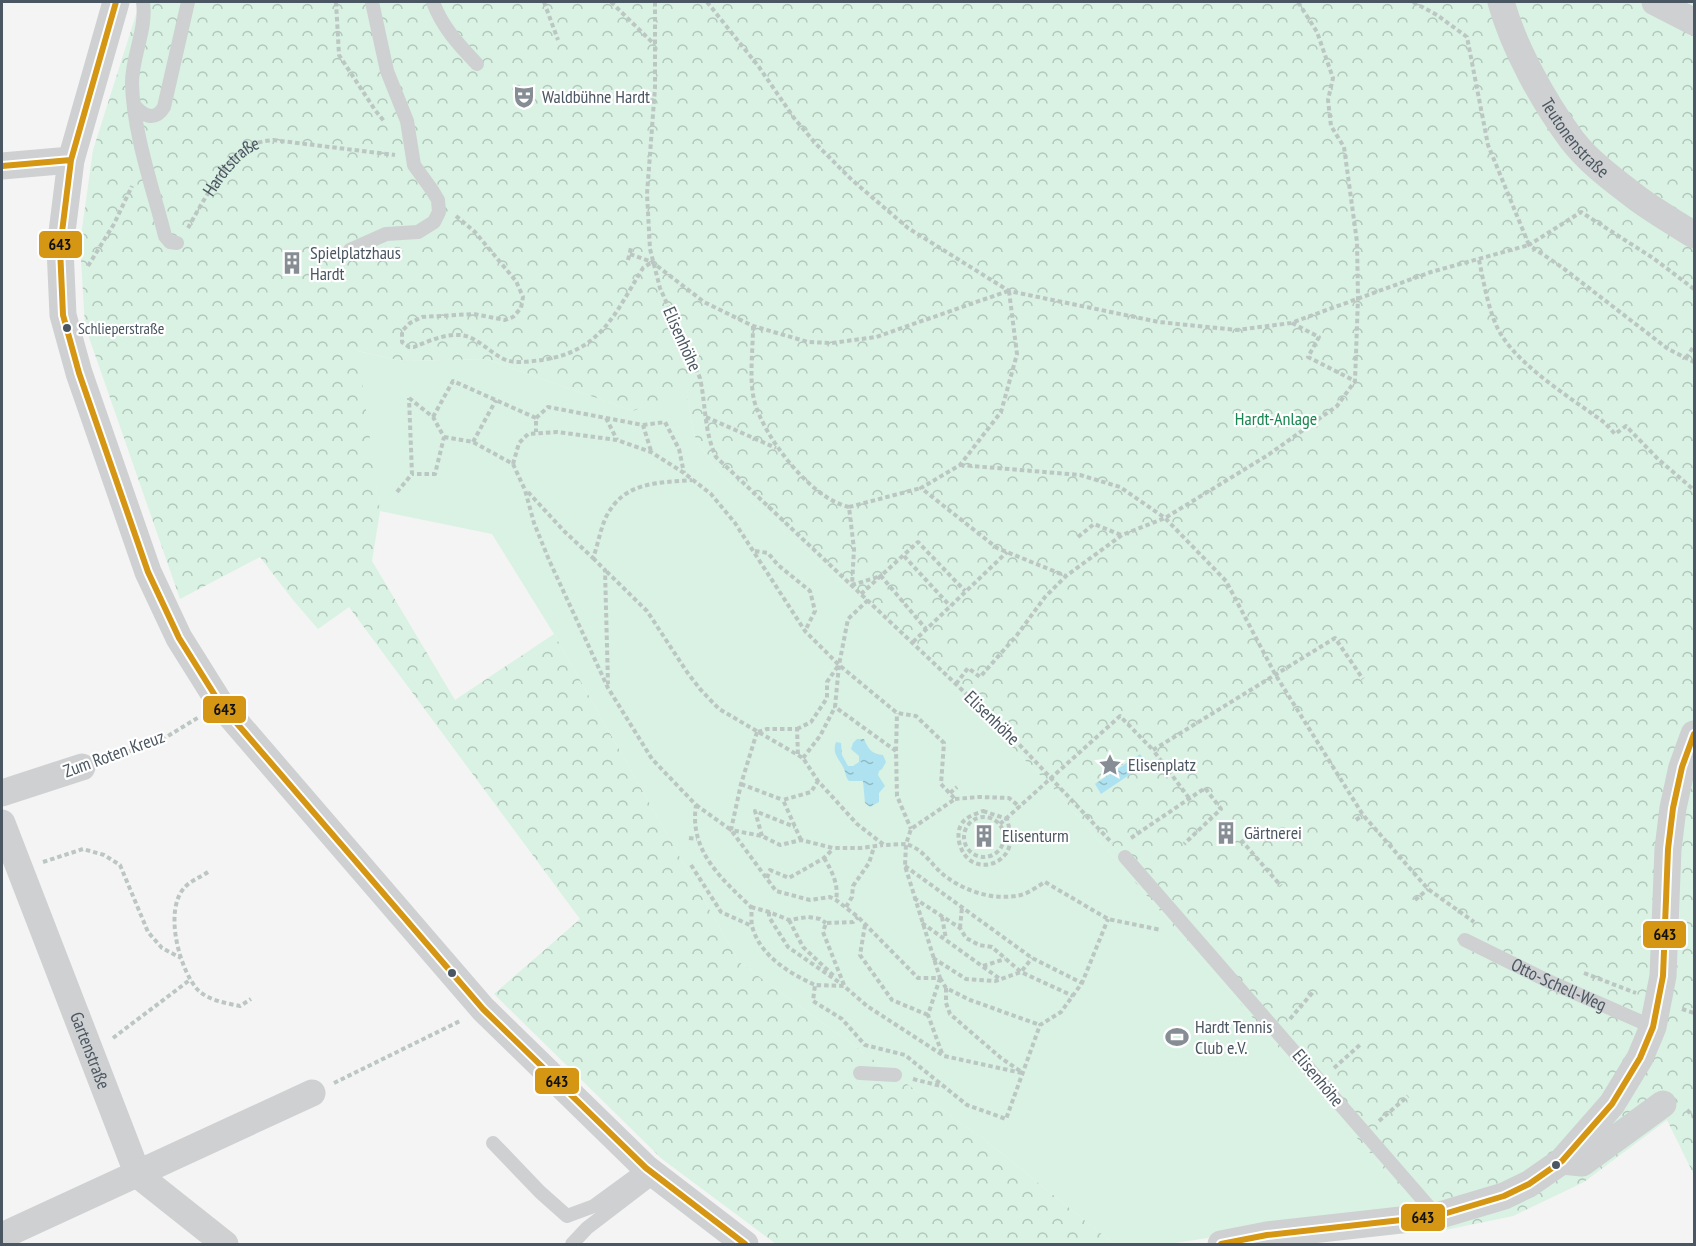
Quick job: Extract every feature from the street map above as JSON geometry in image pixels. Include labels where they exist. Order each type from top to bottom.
[{"type":"street","points":[[116,2],[71,160],[60,248],[63,315],[76,363],[148,572],[179,638],[221,705],[483,1010],[650,1172],[745,1245]]},
{"type":"street","name":"Teutonenstraße","points":[[1501,2],[1531,73],[1573,141],[1602,170],[1634,196],[1695,235]]},
{"type":"street","points":[[1655,2],[1695,22]]},
{"type":"street","points":[[2,166],[71,160]]},
{"type":"street","points":[[1221,1245],[1267,1235],[1437,1216],[1504,1196],[1529,1185],[1562,1161],[1612,1104],[1641,1058],[1656,1014],[1665,947],[1668,849],[1673,808],[1682,767],[1695,734]]},
{"type":"street","name":"Zum Roten Kreuz","points":[[2,793],[82,767]]},
{"type":"street","name":"Gartenstraße","points":[[2,823],[138,1175]]},
{"type":"street","points":[[2,1236],[312,1093]]},
{"type":"street","points":[[1562,1161],[1582,1162],[1663,1104]]},
{"type":"street","points":[[138,1175],[225,1245]]},
{"type":"lane","points":[[143,2],[144,13],[132,79],[133,103],[165,236],[170,242],[177,243]]},
{"type":"lane","points":[[133,103],[141,113],[148,117],[160,114],[164,107],[188,2]]},
{"type":"lane","points":[[350,250],[386,234],[418,232],[434,222],[439,212],[438,200],[414,165],[407,121],[387,71],[372,2]]},
{"type":"lane","points":[[433,2],[438,17],[450,35],[477,64]]},
{"type":"lane","name":"Elisenhöhe","points":[[1120,853],[1279,1032],[1364,1134],[1437,1216]]},
{"type":"lane","name":"Otto-Schell-Weg","points":[[1465,940],[1548,981],[1656,1014]]},
{"type":"lane","points":[[860,1073],[895,1075]]},
{"type":"lane","points":[[493,1143],[540,1192],[567,1216],[594,1206],[650,1172]]},
{"type":"lane","points":[[572,1245],[587,1228],[650,1172]]},
{"type":"path","points":[[336,2],[339,55],[375,110],[411,150]]},
{"type":"path","points":[[544,2],[558,40]]},
{"type":"path","points":[[611,2],[656,45]]},
{"type":"path","name":"Elisenhöhe","points":[[655,2],[655,88],[646,194],[647,228],[652,262],[660,288],[700,378],[705,424],[710,445],[716,457],[1015,740],[1120,853]]},
{"type":"path","points":[[707,2],[759,67],[794,118],[852,180],[908,228],[1009,291],[1159,322],[1237,330],[1291,323],[1431,272],[1529,245],[1581,212],[1653,258],[1695,289]]},
{"type":"path","points":[[968,668],[980,677],[1017,635],[1045,597],[1066,576],[1122,535],[1165,518],[1268,455],[1337,406],[1355,381],[1358,298],[1356,242],[1344,147],[1331,126],[1328,100],[1333,78],[1317,32],[1298,2]]},
{"type":"path","points":[[1413,2],[1437,15],[1467,37],[1488,145],[1529,245],[1563,268],[1668,349],[1695,362]]},
{"type":"path","name":"Hardtstraße","points":[[177,243],[182,239],[210,189],[249,147],[260,142],[273,140],[395,155],[414,165]]},
{"type":"path","points":[[83,273],[114,224],[131,188]]},
{"type":"path","points":[[438,200],[475,232],[516,280],[523,297],[521,308],[513,317],[505,320],[474,315],[422,317],[410,323],[402,331],[401,336],[405,345],[414,347],[444,336],[468,336],[499,357],[510,361],[530,362],[552,358],[579,348],[607,327],[643,268],[652,262]]},
{"type":"path","points":[[628,260],[631,248]]},
{"type":"path","points":[[630,254],[652,262],[705,302],[753,326],[808,342],[832,343],[876,337],[1009,291]]},
{"type":"path","points":[[1479,260],[1489,302],[1502,336],[1527,365],[1605,423],[1615,434],[1626,426],[1658,459],[1695,490]]},
{"type":"path","points":[[753,326],[754,399],[768,434],[798,472],[814,487],[841,506],[849,507],[921,488],[960,465],[1001,411],[1017,354],[1009,291]]},
{"type":"path","points":[[1291,323],[1319,337],[1308,357],[1355,381]]},
{"type":"path","points":[[1686,358],[1695,346]]},
{"type":"path","points":[[433,417],[453,381],[536,418]]},
{"type":"path","points":[[397,492],[412,474],[409,398],[433,417],[444,437],[435,474],[412,474]]},
{"type":"path","points":[[472,442],[496,400]]},
{"type":"path","points":[[536,433],[536,418],[548,407],[643,425],[665,422],[679,449],[684,473]]},
{"type":"path","points":[[606,417],[617,440]]},
{"type":"path","points":[[706,417],[779,449]]},
{"type":"path","points":[[643,425],[651,452]]},
{"type":"path","points":[[513,464],[519,443],[528,434],[567,433],[617,440],[651,452],[684,473],[711,494],[754,551],[805,631],[839,665],[897,713],[916,716],[944,743],[941,784],[955,799]]},
{"type":"path","points":[[444,437],[472,442],[513,464],[525,490],[534,523],[549,560],[608,688],[652,759],[696,805],[731,830],[776,891],[810,900],[830,897],[836,900],[858,917],[918,978],[940,978]]},
{"type":"path","points":[[960,465],[1080,475],[1120,487],[1165,518],[1226,581],[1275,674],[1363,815],[1428,889],[1479,926]]},
{"type":"path","points":[[593,558],[607,516],[624,494],[644,485],[693,480]]},
{"type":"path","points":[[921,488],[996,548],[1066,576]]},
{"type":"path","points":[[525,490],[647,612],[700,689],[719,709],[800,757],[856,824],[884,845]]},
{"type":"path","points":[[849,507],[854,549],[852,585],[881,576]]},
{"type":"path","points":[[1078,537],[1094,524],[1122,535]]},
{"type":"path","points":[[861,594],[918,542],[965,591]]},
{"type":"path","points":[[754,551],[768,553],[778,565],[810,591],[815,611],[805,631]]},
{"type":"path","points":[[914,642],[1007,552]]},
{"type":"path","points":[[904,556],[950,606]]},
{"type":"path","points":[[605,570],[608,688]]},
{"type":"path","points":[[881,576],[926,629]]},
{"type":"path","points":[[800,757],[820,736],[835,707],[839,665],[848,619],[868,600]]},
{"type":"path","points":[[1153,750],[1335,638],[1363,679]]},
{"type":"path","points":[[956,684],[972,662]]},
{"type":"path","points":[[758,732],[767,729],[798,729],[811,722],[827,698],[827,682],[839,665]]},
{"type":"path","name":"Zum Roten Kreuz","points":[[82,767],[158,742],[221,705]]},
{"type":"path","points":[[835,707],[896,751]]},
{"type":"path","points":[[897,713],[897,796],[911,829]]},
{"type":"path","points":[[1000,824],[1120,716],[1153,750],[1189,798]]},
{"type":"path","points":[[798,729],[800,757]]},
{"type":"path","points":[[731,830],[741,784],[758,732]]},
{"type":"path","points":[[741,784],[783,800],[811,792],[818,781]]},
{"type":"path","points":[[950,793],[957,787]]},
{"type":"path","points":[[1120,853],[1204,788],[1221,808],[1184,844]]},
{"type":"path","points":[[1020,807],[1009,798],[955,799],[911,829],[906,844],[905,866],[921,923],[940,978],[946,988],[946,1003],[950,1014],[1022,1073]]},
{"type":"path","points":[[783,800],[801,840]]},
{"type":"path","points":[[696,805],[693,822],[697,839],[717,874],[751,907],[789,920],[808,917],[820,919],[826,923],[853,922],[858,917]]},
{"type":"path","points":[[983,811],[1007,819],[1010,845],[1005,857],[992,865],[974,863],[966,856],[958,842],[964,820],[983,811]]},
{"type":"path","points":[[762,836],[755,812],[796,827]]},
{"type":"path","points":[[1356,820],[1363,815]]},
{"type":"path","points":[[984,818],[1000,824],[1004,835],[1001,848],[997,853],[982,857],[969,850],[965,843],[965,835],[971,822],[984,818]]},
{"type":"path","points":[[731,830],[762,836],[780,845],[801,840],[834,848],[906,844],[916,847],[945,876],[972,891],[997,898],[1023,895],[1045,882],[1108,920],[1159,928]]},
{"type":"path","points":[[689,838],[697,839]]},
{"type":"path","points":[[1241,840],[1281,886]]},
{"type":"path","points":[[846,908],[852,897],[853,886],[869,863],[875,846]]},
{"type":"path","points":[[767,879],[770,870],[789,878],[824,858],[834,848]]},
{"type":"path","points":[[20,870],[82,849],[104,855],[120,865],[148,932],[162,948],[181,958]]},
{"type":"path","points":[[824,858],[833,872],[838,890],[836,900]]},
{"type":"path","points":[[691,865],[721,912],[752,926]]},
{"type":"path","points":[[905,866],[1032,958],[1082,983]]},
{"type":"path","points":[[208,872],[184,887],[175,908],[176,937],[181,958],[197,989],[208,997],[240,1006],[252,999]]},
{"type":"path","points":[[1415,900],[1428,889]]},
{"type":"path","points":[[913,898],[960,928],[966,938],[979,945],[992,947],[1021,972],[1073,996]]},
{"type":"path","points":[[960,928],[962,906]]},
{"type":"path","points":[[751,907],[752,926],[766,953],[792,975],[815,985],[844,986]]},
{"type":"path","points":[[769,912],[774,926],[789,947],[844,986]]},
{"type":"path","points":[[942,916],[946,939]]},
{"type":"path","points":[[789,920],[803,947],[867,1006],[944,1056],[1022,1073]]},
{"type":"path","points":[[815,985],[813,1001],[842,1019],[865,1045],[905,1055],[967,1105],[1006,1119],[1040,1025],[1061,1012],[1082,983],[1108,920]]},
{"type":"path","points":[[826,923],[823,932],[844,986]]},
{"type":"path","points":[[921,923],[1000,979]]},
{"type":"path","points":[[865,924],[860,955],[892,1000],[928,1015]]},
{"type":"path","points":[[933,958],[966,979],[995,981],[1021,972],[1032,958]]},
{"type":"path","points":[[982,966],[1005,958]]},
{"type":"path","points":[[1578,971],[1656,1014]]},
{"type":"path","points":[[940,978],[928,1015],[944,1056]]},
{"type":"path","points":[[92,1054],[191,979]]},
{"type":"path","points":[[946,988],[970,1000],[1040,1025]]},
{"type":"path","points":[[1279,1032],[1313,992]]},
{"type":"path","points":[[312,1093],[483,1010]]},
{"type":"path","points":[[1320,1081],[1361,1044]]},
{"type":"path","points":[[895,1075],[942,1086]]},
{"type":"path","points":[[1364,1134],[1408,1096]]},
{"type":"green space","name":"Hardt-Anlage","points":[[140,2],[1694,2],[1694,1175],[1667,1120],[1584,1182],[1513,1216],[1431,1233],[1415,1205],[1056,791],[892,628],[720,472],[698,444],[693,431],[686,389],[633,411],[486,359],[403,361],[358,351],[380,511],[372,561],[455,700],[554,634],[739,962],[995,1148],[1114,1244],[776,1244],[662,1159],[494,994],[580,919],[349,607],[318,629],[260,557],[180,599],[85,326],[80,243],[93,150]]},
{"type":"green space","points":[[357,351],[403,361],[486,359],[633,411],[686,388],[693,431],[698,444],[720,472],[892,628],[1056,791],[1415,1205],[1169,1244],[1114,1244],[995,1148],[739,962],[554,634],[492,534],[380,511]]},
{"type":"water","points":[[857,739],[864,739],[871,750],[883,755],[886,762],[878,775],[885,786],[879,793],[879,802],[870,807],[865,803],[863,781],[849,781],[835,753],[836,742],[841,743],[842,755],[848,766],[853,766],[859,762],[859,756],[851,749]]},
{"type":"water","points":[[1140,754],[1147,763],[1101,794],[1095,784]]},
{"type":"transit line","name":"643","points":[[116,2],[71,160],[60,248],[63,315],[79,373],[148,572],[179,638],[221,705],[483,1009],[646,1168],[745,1244]]},
{"type":"transit line","name":"643","points":[[2,166],[71,160]]},
{"type":"transit line","name":"643","points":[[1221,1244],[1267,1235],[1437,1216],[1504,1196],[1529,1184],[1562,1161],[1612,1104],[1640,1058],[1653,1027],[1663,976],[1668,849],[1673,808],[1682,767],[1694,734]]},
{"type":"place","name":"Waldbühne Hardt","points":[[524,97]]},
{"type":"place","name":"Spielplatzhaus Hardt","points":[[292,263]]},
{"type":"place","name":"Schlieperstraße","points":[[67,328]]},
{"type":"place","name":"Elisenplatz","points":[[1110,765]]},
{"type":"place","name":"Gärtnerei","points":[[1226,833]]},
{"type":"place","name":"Elisenturm","points":[[984,836]]},
{"type":"place","name":"Hardt Tennis Club e.V.","points":[[1177,1037]]}]
